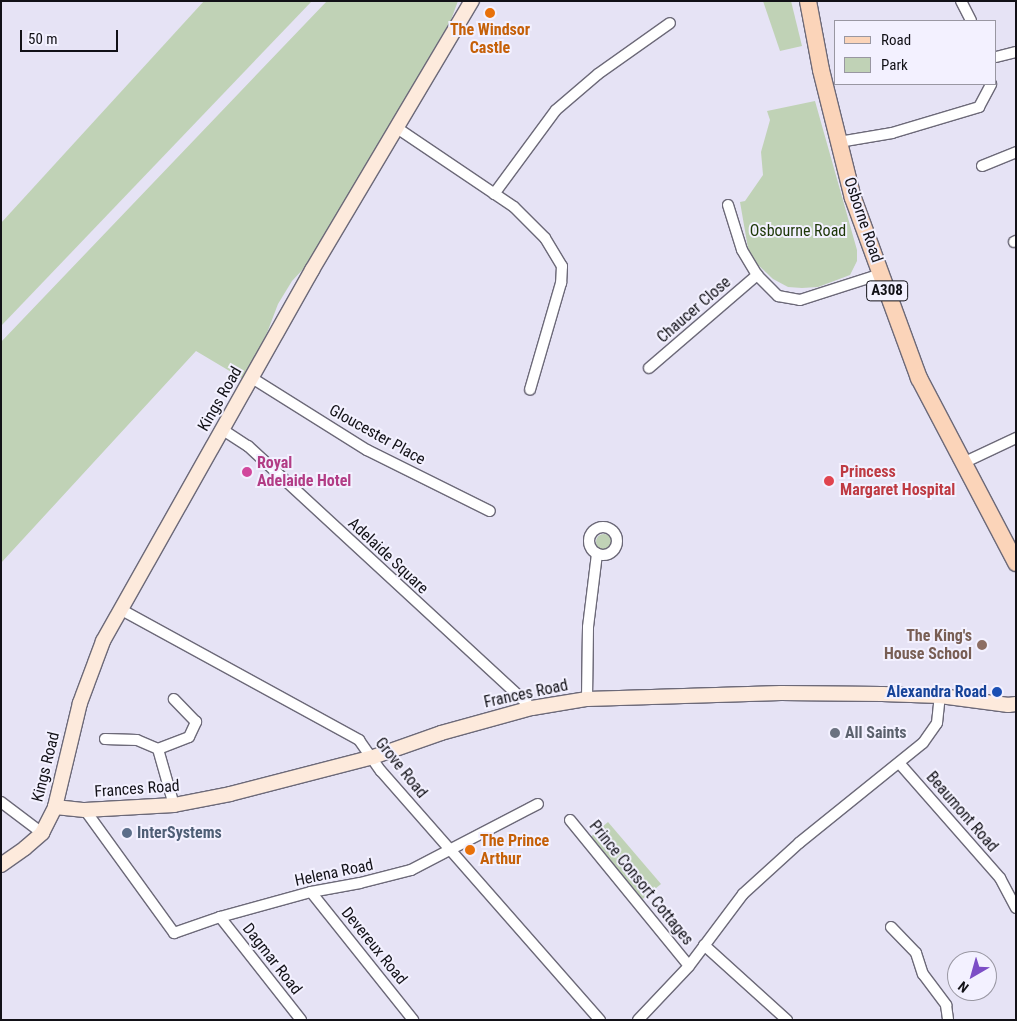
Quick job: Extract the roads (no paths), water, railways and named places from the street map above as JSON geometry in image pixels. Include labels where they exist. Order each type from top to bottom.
[{"type":"main road","name":"Kings Road","points":[[42,833],[56,807],[80,703],[103,641],[312,270],[472,1]]},
{"type":"main road","name":"Osborne Road","points":[[808,1],[821,70],[853,198],[919,378],[1016,563]]},
{"type":"main road","name":"Frances Road","points":[[56,807],[85,810],[174,806],[230,794],[373,757],[441,733],[532,708],[587,699],[781,693],[940,696],[1013,705]]},
{"type":"main road","points":[[1,865],[42,833]]},
{"type":"street","points":[[961,1],[971,20]]},
{"type":"street","points":[[494,194],[556,110],[598,74],[670,23]]},
{"type":"street","points":[[997,57],[1016,52]]},
{"type":"street","points":[[839,142],[892,133],[979,107],[991,85]]},
{"type":"street","points":[[397,128],[514,207],[545,238],[562,266],[561,284],[530,390]]},
{"type":"street","points":[[982,166],[1016,152]]},
{"type":"street","points":[[728,205],[742,250],[757,275],[778,296],[800,300],[881,274]]},
{"type":"street","name":"Chaucer Close","points":[[649,368],[757,275]]},
{"type":"street","name":"Gloucester Place","points":[[252,378],[367,450],[490,510]]},
{"type":"street","name":"Adelaide Square","points":[[223,430],[248,446],[532,708]]},
{"type":"street","points":[[963,462],[1016,438]]},
{"type":"street","points":[[587,699],[588,627],[597,554]]},
{"type":"street","name":"Grove Road","points":[[120,609],[359,740],[373,757],[381,771],[600,1020]]},
{"type":"street","points":[[638,1020],[689,966],[743,894],[799,843],[900,764],[923,743],[937,724],[940,696]]},
{"type":"street","points":[[105,739],[137,740],[158,749],[189,737],[196,722],[174,699]]},
{"type":"street","points":[[158,749],[174,806]]},
{"type":"street","name":"Beaumont Road","points":[[900,764],[1000,878],[1016,908]]},
{"type":"street","points":[[1,802],[42,833]]},
{"type":"street","name":"Helena Road","points":[[85,810],[174,933],[220,917],[311,892],[360,884],[411,870],[538,804]]},
{"type":"street","name":"Prince Consort Cottages","points":[[570,820],[689,966]]},
{"type":"street","name":"Devereux Road","points":[[311,892],[413,1020]]},
{"type":"street","name":"Dagmar Road","points":[[220,917],[301,1020]]},
{"type":"street","points":[[891,927],[916,954],[922,974],[946,1005],[948,1020]]},
{"type":"street","points":[[704,945],[787,1020]]},
{"type":"place","name":"The Windsor Castle","points":[[490,13]]},
{"type":"place","name":"Royal Adelaide Hotel","points":[[247,472]]},
{"type":"place","name":"Princess Margaret Hospital","points":[[829,481]]},
{"type":"place","name":"The King's House School","points":[[982,645]]},
{"type":"place","name":"Alexandra Road","points":[[997,692]]},
{"type":"place","name":"All Saints","points":[[835,733]]},
{"type":"place","name":"InterSystems","points":[[127,833]]},
{"type":"place","name":"The Prince Arthur","points":[[470,850]]},
{"type":"park label","name":"Osbourne Road","points":[[798,231]]}]
